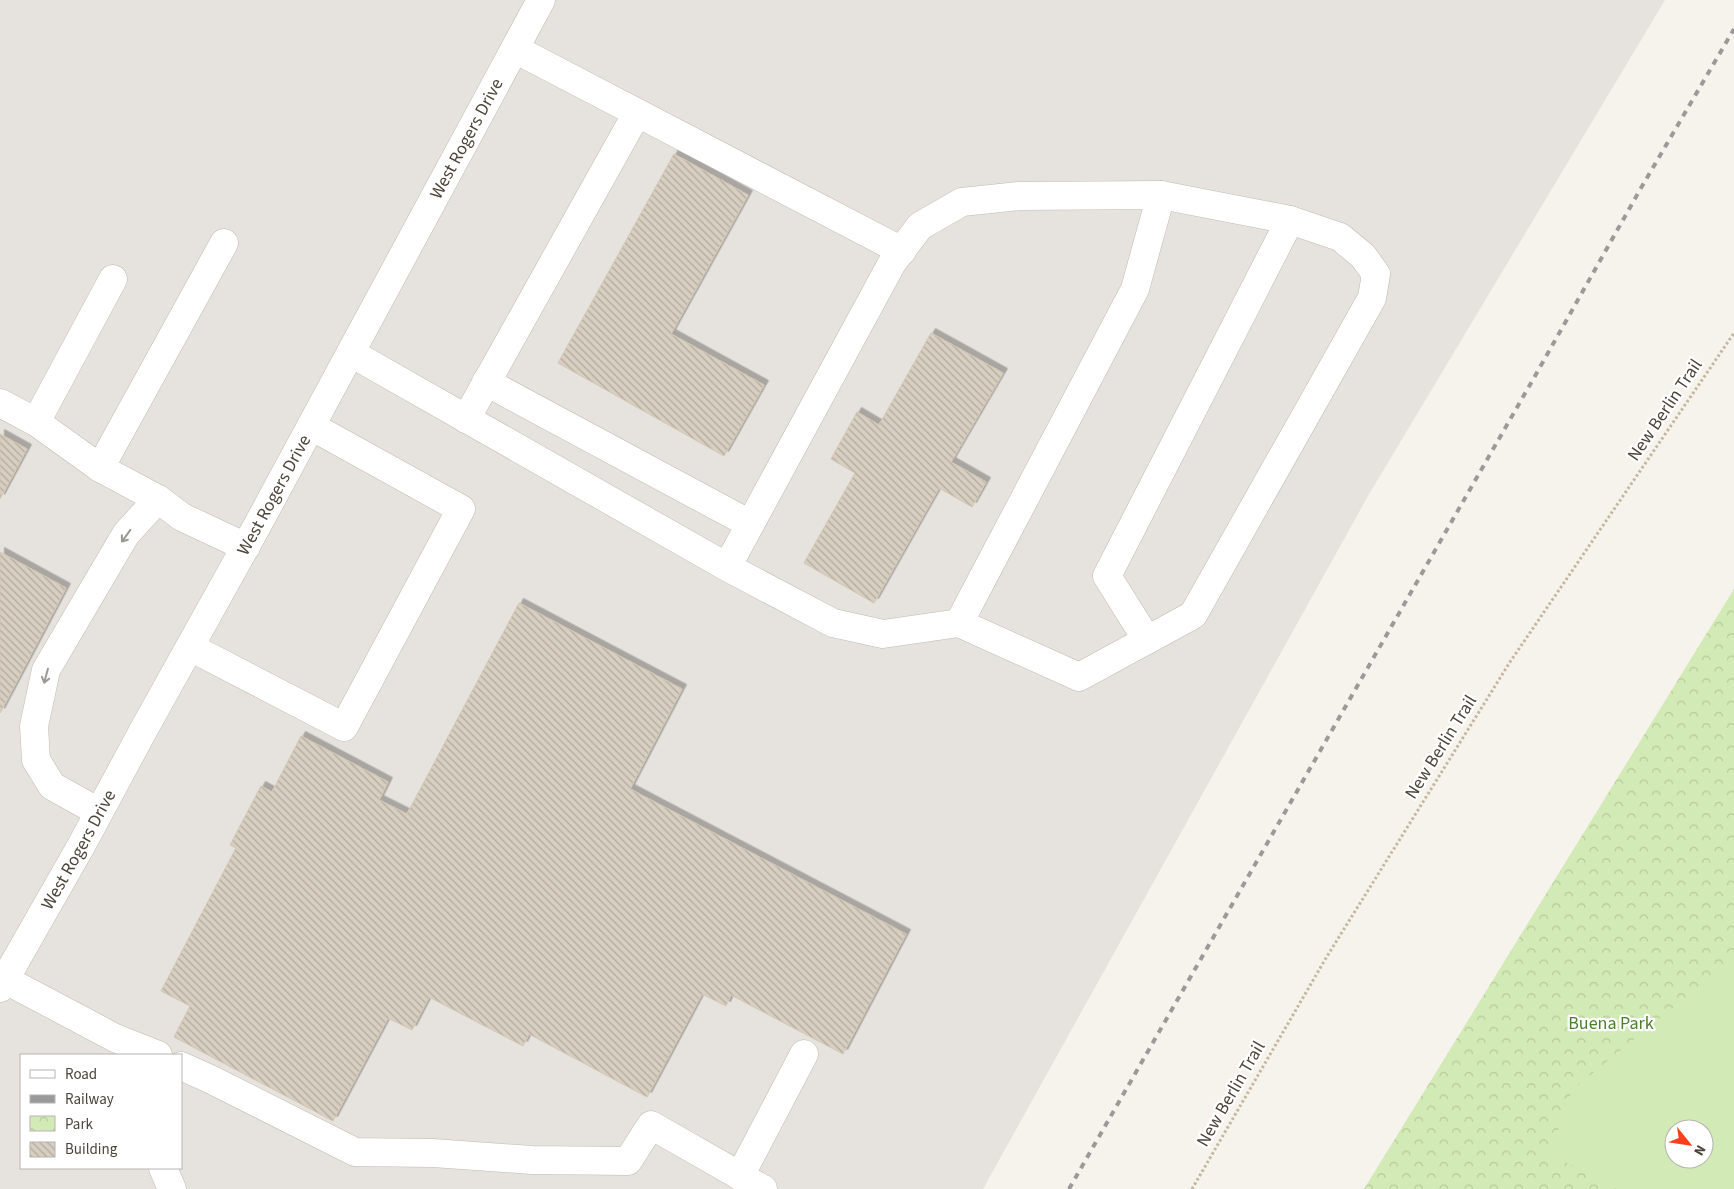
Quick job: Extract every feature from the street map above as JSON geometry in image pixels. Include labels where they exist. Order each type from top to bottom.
[{"type":"street","name":"West Rogers Drive","points":[[3,984],[246,547],[542,0]]},
{"type":"street","points":[[515,49],[902,251]]},
{"type":"street","points":[[466,419],[637,113]]},
{"type":"street","points":[[351,353],[727,568],[834,623],[882,634],[959,624],[1079,677],[1193,615],[1372,298],[1376,274],[1363,256],[1340,237],[1290,220],[1161,195],[1019,196],[962,202],[920,226],[892,263],[727,568]]},
{"type":"street","points":[[959,624],[1135,289],[1161,195]]},
{"type":"street","points":[[1147,640],[1106,576],[1290,220]]},
{"type":"street","points":[[100,468],[224,243]]},
{"type":"street","points":[[36,422],[113,280]]},
{"type":"street","points":[[486,382],[750,524]]},
{"type":"street","points":[[0,403],[36,422],[100,468],[158,499],[182,517],[246,547]]},
{"type":"street","points":[[190,647],[344,727],[461,509],[311,426]]},
{"type":"street","points":[[99,812],[52,786],[36,760],[34,726],[46,670],[126,534],[158,499]]},
{"type":"street","points":[[3,984],[118,1047],[153,1054]]},
{"type":"street","points":[[182,1066],[210,1078],[355,1152],[433,1153],[532,1160],[628,1161],[651,1125],[751,1182],[804,1054]]},
{"type":"street","points":[[163,1169],[172,1189]]},
{"type":"path","name":"New Berlin Trail","points":[[1192,1189],[1326,958],[1510,662],[1734,333]]},
{"type":"shaded area","points":[[0,0],[1665,0],[1368,496],[983,1189],[0,1189]]},
{"type":"green space","name":"Buena Park","points":[[1734,589],[1734,1189],[1364,1189]]},
{"type":"green space","points":[[1734,958],[1734,1189],[1617,1189],[1550,1154],[1572,1090]]},
{"type":"building","points":[[674,154],[748,195],[671,334],[764,385],[724,456],[558,363]]},
{"type":"building","points":[[931,333],[1003,373],[951,462],[986,482],[972,507],[939,488],[874,603],[804,563],[855,473],[831,459],[857,412],[879,425]]},
{"type":"building","points":[[0,434],[27,449],[0,499]]},
{"type":"building","points":[[0,552],[66,588],[0,713]]},
{"type":"building","points":[[519,603],[682,689],[630,789],[906,934],[843,1054],[731,995],[726,1006],[702,994],[647,1097],[529,1034],[523,1046],[429,997],[412,1030],[388,1018],[333,1121],[174,1037],[190,1006],[161,991],[236,848],[230,845],[261,786],[272,792],[301,736],[388,782],[379,800],[407,814]]},
{"type":"railway","points":[[1069,1189],[1641,188],[1734,29]]}]
